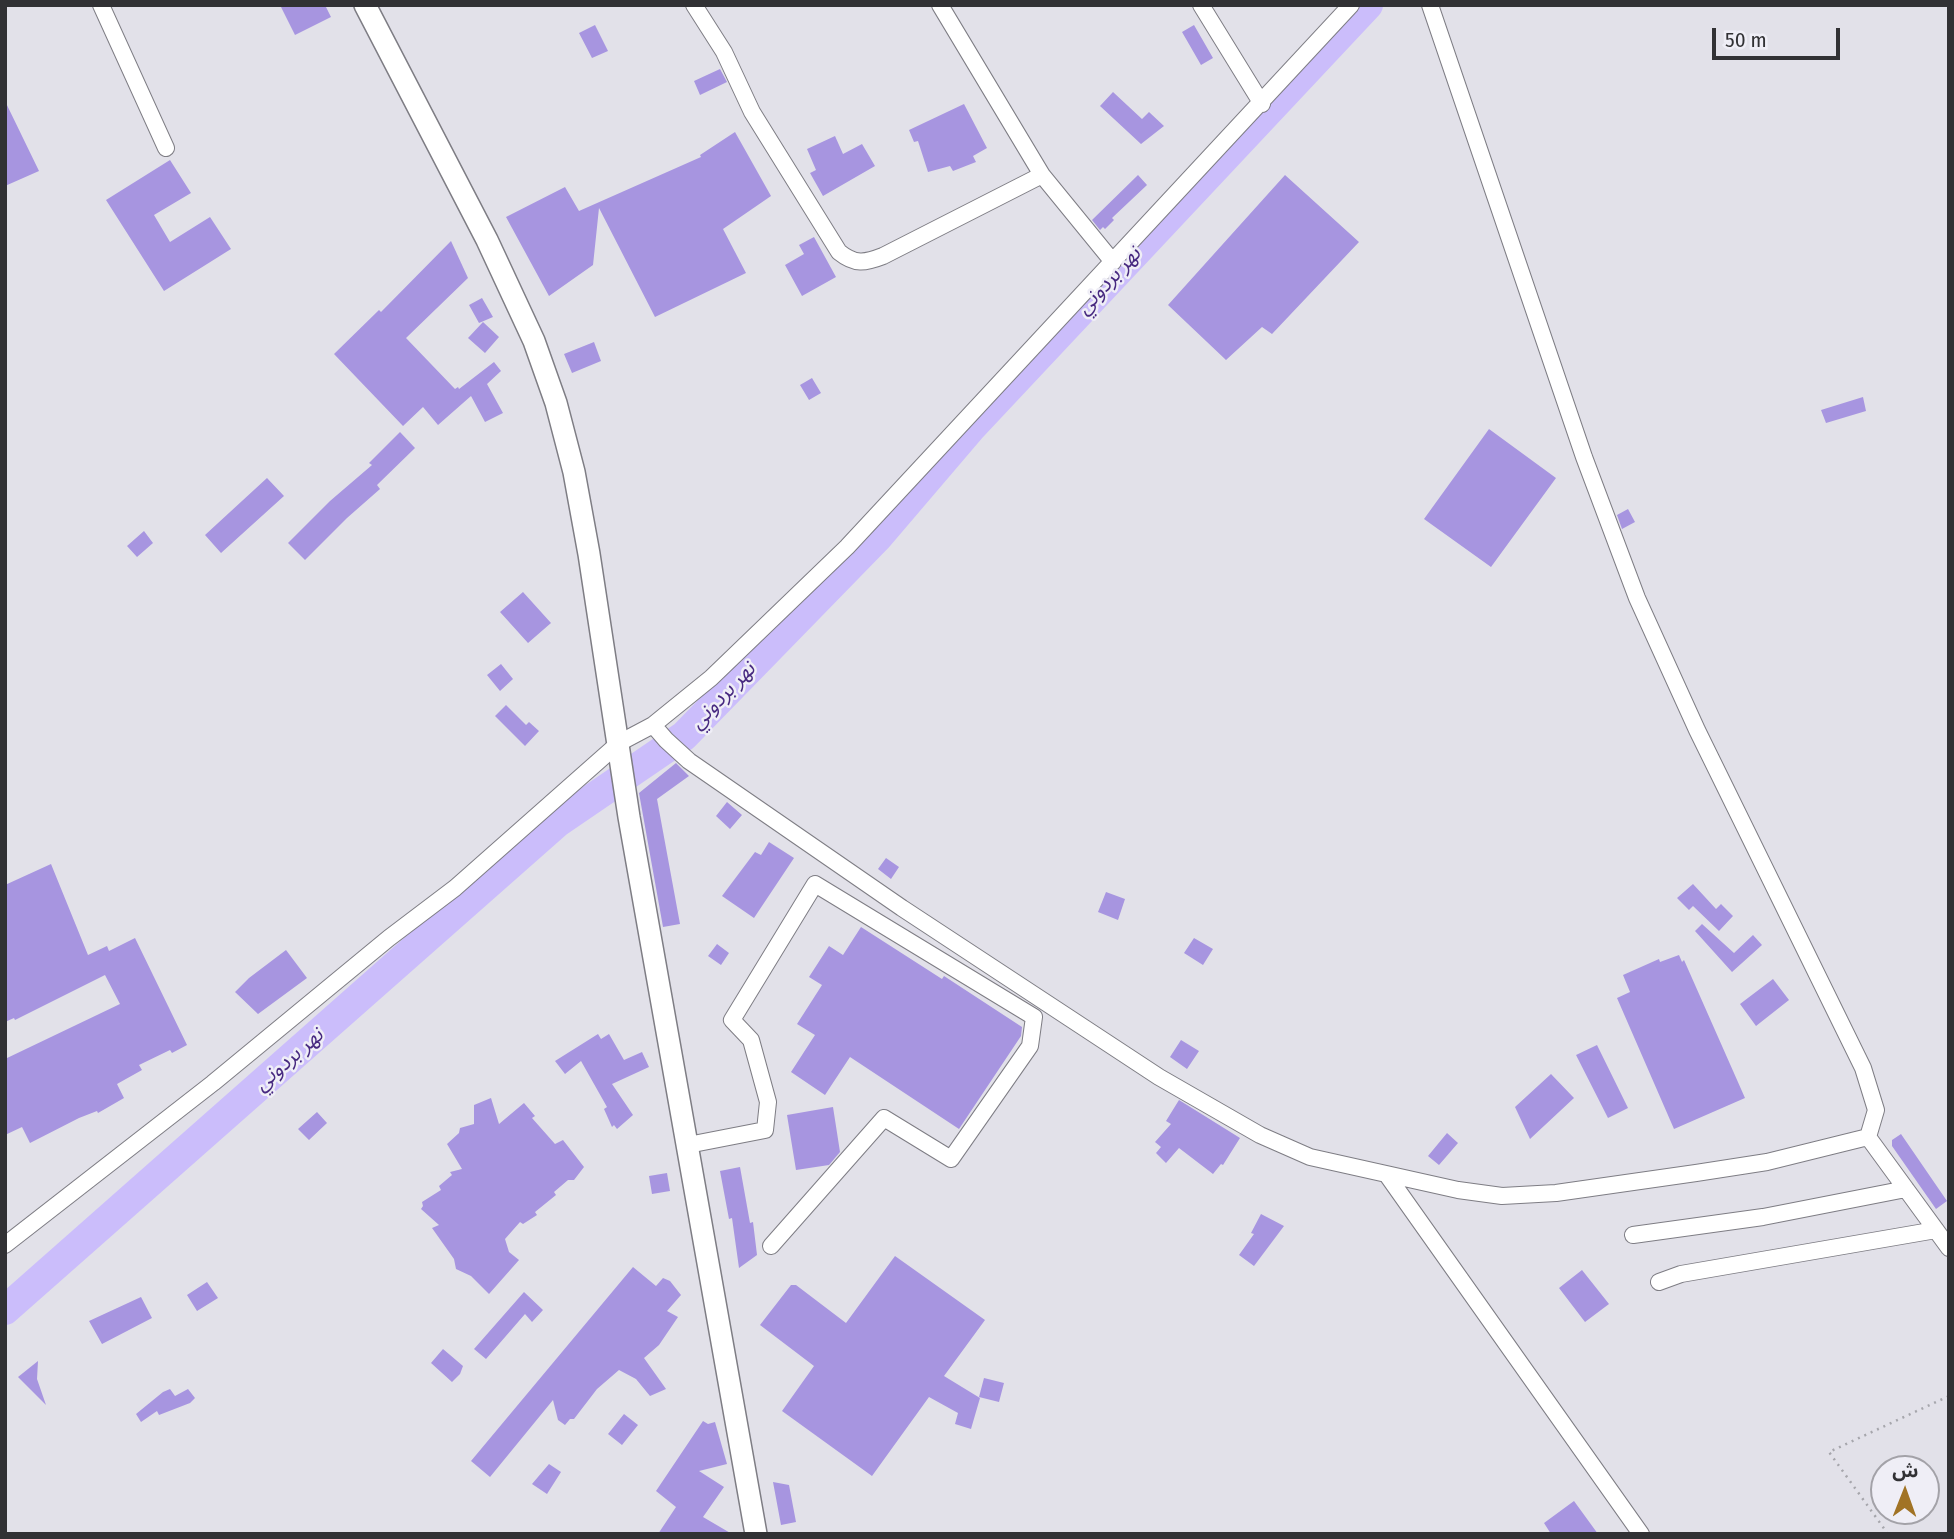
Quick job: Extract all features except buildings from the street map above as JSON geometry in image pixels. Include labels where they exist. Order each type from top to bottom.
[{"type":"main road","points":[[365,5],[486,240],[534,341],[556,403],[574,472],[629,817],[756,1534]]},
{"type":"street","points":[[101,5],[166,148]]},
{"type":"street","points":[[694,5],[724,52],[752,112],[839,253],[847,258],[861,263],[883,256],[1042,175]]},
{"type":"street","points":[[940,5],[1042,175],[1113,262]]},
{"type":"street","points":[[1201,5],[1262,104]]},
{"type":"street","points":[[5,1245],[213,1083],[389,938],[456,888],[711,678],[847,547],[1262,104],[1351,5]]},
{"type":"street","points":[[1430,5],[1584,457],[1637,598],[1703,742],[1863,1068],[1876,1110],[1868,1136]]},
{"type":"street","points":[[653,725],[689,761],[902,908],[1159,1077],[1283,1147],[1310,1157],[1458,1190],[1502,1196],[1556,1193],[1767,1161],[1868,1136]]},
{"type":"street","points":[[688,1146],[765,1130],[768,1102],[751,1040],[732,1020],[815,884],[1034,1017],[1030,1046],[951,1159],[884,1118],[771,1246]]},
{"type":"street","points":[[1868,1136],[1949,1248]]},
{"type":"street","points":[[1387,1175],[1641,1534]]},
{"type":"street","points":[[1633,1235],[1763,1217],[1906,1189]]},
{"type":"street","points":[[1659,1282],[1681,1274],[1936,1230]]},
{"type":"path","points":[[1888,1534],[1829,1452],[1949,1396]]},
{"type":"waterway","name":"نهر بردوني","points":[[5,1310],[558,822],[684,736],[878,537],[971,428],[1368,5]]}]
